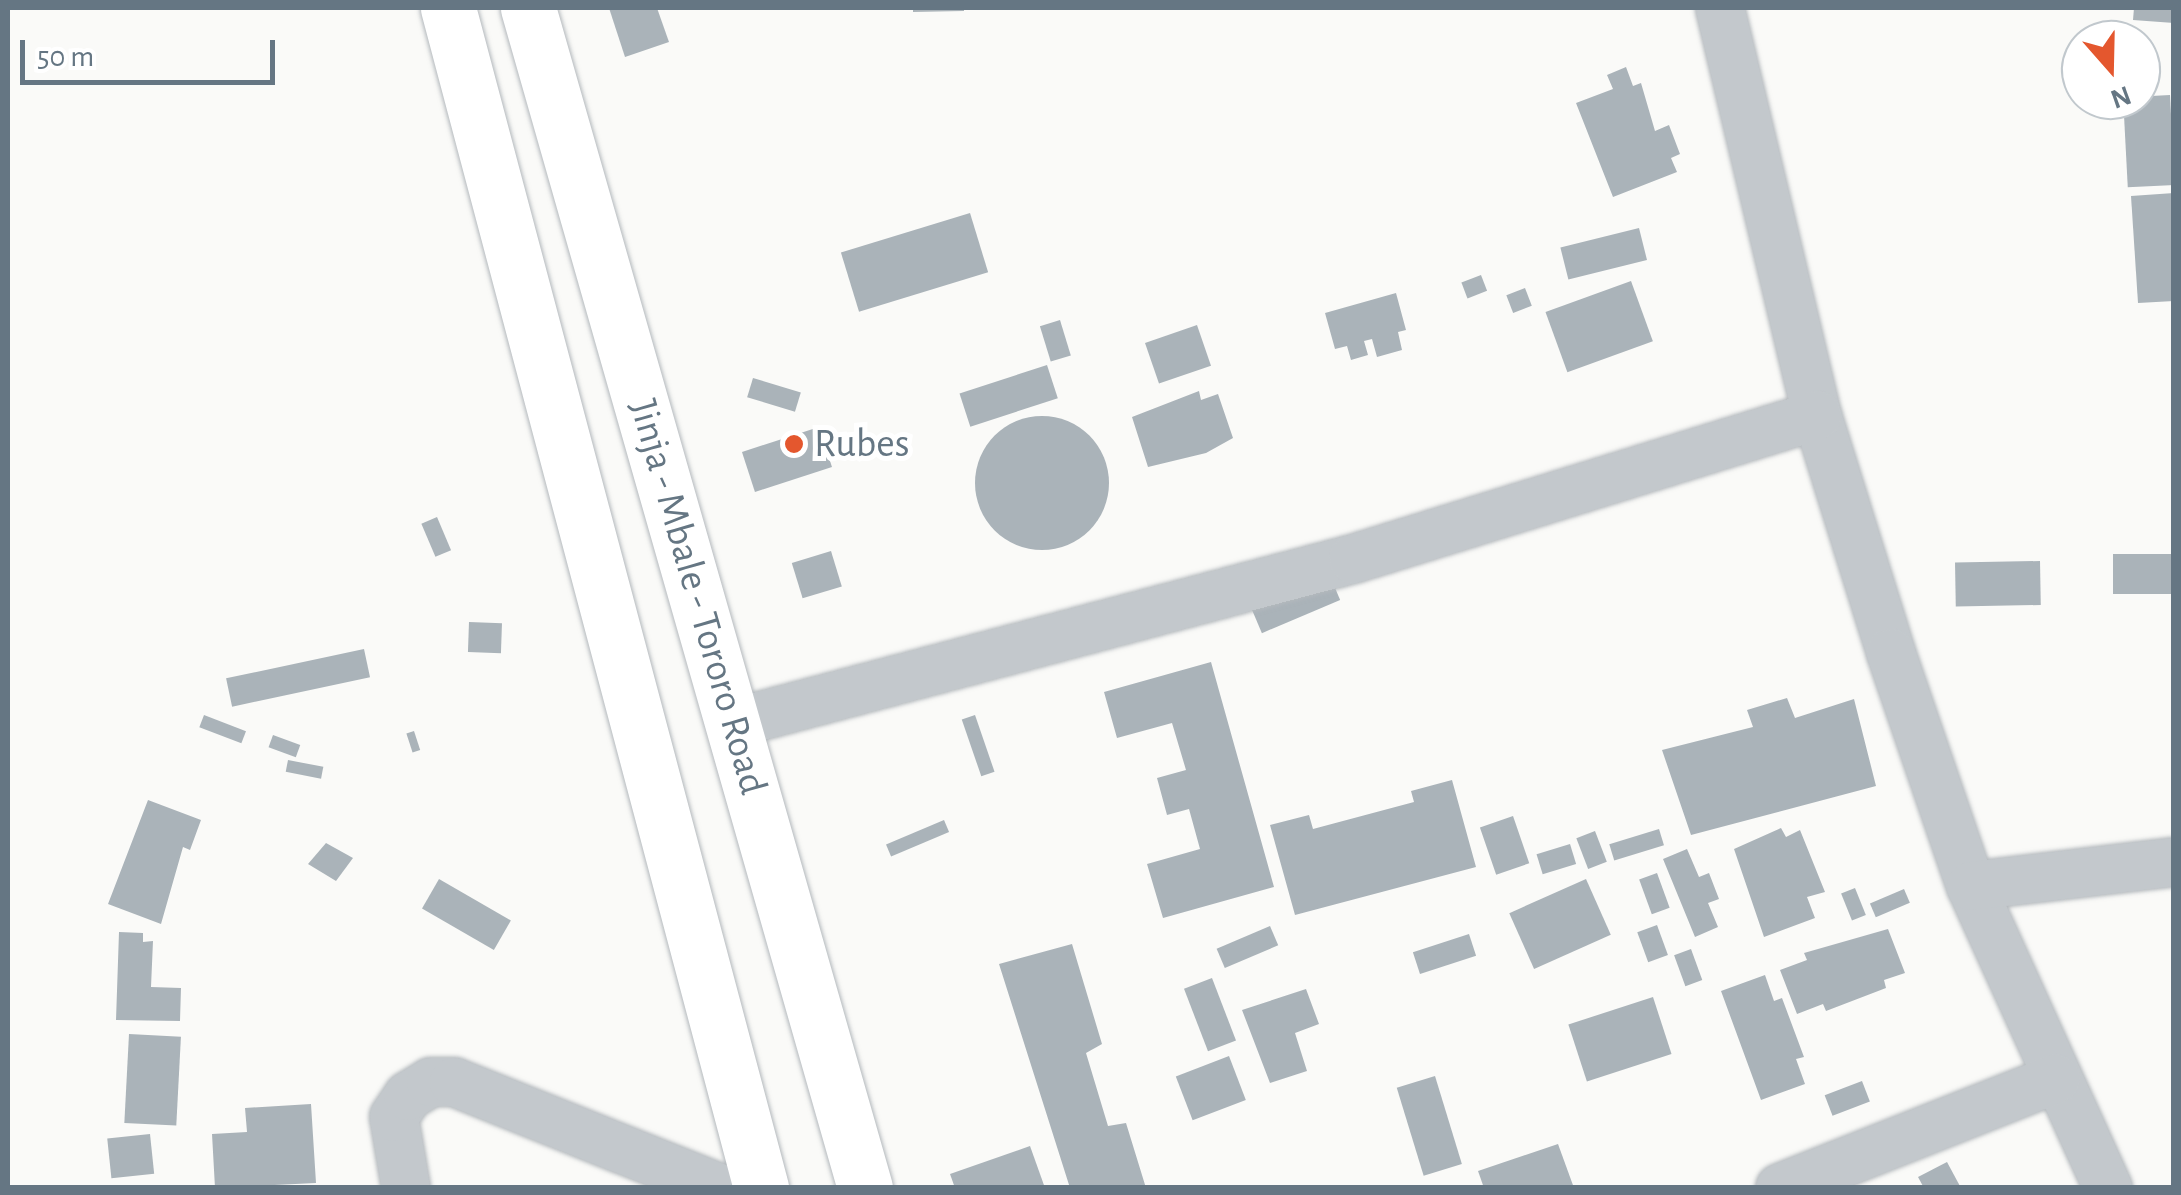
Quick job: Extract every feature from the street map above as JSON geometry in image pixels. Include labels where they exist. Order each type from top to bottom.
[{"type":"highway","points":[[448,8],[761,1188]]},
{"type":"highway","name":"Jinja - Mbale - Tororo Road","points":[[528,8],[865,1188]]},
{"type":"street","points":[[1720,8],[1817,414],[1970,886],[2108,1188]]},
{"type":"street","points":[[734,723],[1352,559],[1817,414]]},
{"type":"street","points":[[1970,886],[2174,862]]},
{"type":"street","points":[[1780,1188],[2056,1079]]},
{"type":"street","points":[[406,1180],[394,1117],[408,1096],[431,1082],[480,1092],[719,1188]]},
{"type":"building","points":[[609,8],[657,8],[669,42],[625,57]]},
{"type":"building","points":[[913,8],[964,8],[964,11],[913,12]]},
{"type":"building","points":[[2134,8],[2174,8],[2174,23],[2133,20]]},
{"type":"building","points":[[1626,67],[1633,86],[1641,83],[1655,131],[1669,125],[1680,154],[1671,158],[1677,172],[1613,197],[1576,103],[1613,89],[1607,75]]},
{"type":"building","points":[[2161,95],[2170,95],[2174,185],[2128,187],[2124,120],[2161,120]]},
{"type":"building","points":[[2174,193],[2174,301],[2138,303],[2131,196]]},
{"type":"building","points":[[970,213],[988,272],[859,312],[841,252]]},
{"type":"building","points":[[1639,228],[1647,260],[1568,280],[1560,248]]},
{"type":"building","points":[[1481,275],[1487,291],[1467,298],[1461,283]]},
{"type":"building","points":[[1631,281],[1653,341],[1567,372],[1545,312]]},
{"type":"building","points":[[1525,288],[1532,306],[1513,313],[1506,295]]},
{"type":"building","points":[[1396,293],[1406,330],[1398,332],[1402,350],[1377,357],[1372,339],[1364,341],[1368,355],[1351,360],[1347,346],[1335,349],[1325,313]]},
{"type":"building","points":[[1060,320],[1071,355],[1051,362],[1040,326]]},
{"type":"building","points":[[1197,325],[1211,366],[1159,384],[1145,343]]},
{"type":"building","points":[[1047,365],[1058,398],[970,427],[960,393]]},
{"type":"building","points":[[753,378],[801,393],[795,412],[747,397]]},
{"type":"building","points":[[1199,391],[1201,400],[1218,394],[1233,438],[1206,453],[1148,467],[1132,417]]},
{"type":"building","points":[[1042,416],[1067,421],[1089,436],[1104,458],[1109,483],[1104,508],[1089,530],[1067,545],[1042,550],[1017,545],[995,530],[980,508],[975,483],[980,458],[995,436],[1017,421]]},
{"type":"building","points":[[819,427],[832,467],[755,492],[742,452]]},
{"type":"building","points":[[437,517],[451,550],[435,557],[421,524]]},
{"type":"building","points":[[831,551],[842,586],[803,598],[792,563]]},
{"type":"building","points":[[2113,554],[2174,554],[2174,594],[2113,594]]},
{"type":"building","points":[[2040,561],[2041,605],[1956,606],[1955,562]]},
{"type":"building","points":[[1330,576],[1340,600],[1262,633],[1252,609]]},
{"type":"building","points":[[469,622],[502,623],[501,653],[468,652]]},
{"type":"building","points":[[364,649],[370,677],[232,707],[226,678]]},
{"type":"building","points":[[1211,662],[1274,887],[1163,918],[1147,864],[1200,849],[1189,809],[1167,815],[1157,778],[1186,770],[1172,723],[1117,738],[1104,692]]},
{"type":"building","points":[[1787,698],[1795,718],[1854,699],[1876,786],[1691,835],[1662,750],[1753,727],[1747,710]]},
{"type":"building","points":[[204,715],[246,731],[241,743],[199,727]]},
{"type":"building","points":[[975,715],[995,772],[981,776],[962,720]]},
{"type":"building","points":[[414,731],[420,750],[413,752],[406,733]]},
{"type":"building","points":[[273,735],[300,745],[296,757],[269,747]]},
{"type":"building","points":[[288,760],[323,767],[321,779],[286,772]]},
{"type":"building","points":[[1452,780],[1476,867],[1295,915],[1270,825],[1309,815],[1313,829],[1414,802],[1411,791]]},
{"type":"building","points":[[148,800],[201,820],[190,850],[183,847],[161,924],[108,904]]},
{"type":"building","points":[[1513,816],[1529,863],[1496,875],[1480,827]]},
{"type":"building","points":[[944,820],[949,832],[891,857],[886,845]]},
{"type":"building","points":[[1781,828],[1786,837],[1800,830],[1825,892],[1807,897],[1815,918],[1764,937],[1734,849]]},
{"type":"building","points":[[1659,829],[1664,845],[1614,860],[1609,844]]},
{"type":"building","points":[[1595,831],[1607,862],[1588,869],[1576,838]]},
{"type":"building","points":[[326,843],[353,858],[336,881],[308,864]]},
{"type":"building","points":[[1570,844],[1576,864],[1543,874],[1537,854]]},
{"type":"building","points":[[1687,849],[1699,877],[1709,873],[1719,899],[1708,903],[1718,927],[1695,937],[1663,859]]},
{"type":"building","points":[[1657,873],[1670,908],[1652,914],[1639,879]]},
{"type":"building","points":[[439,879],[511,920],[494,950],[422,908]]},
{"type":"building","points":[[1586,879],[1611,935],[1534,969],[1509,913]]},
{"type":"building","points":[[1855,888],[1866,915],[1852,921],[1841,894]]},
{"type":"building","points":[[1904,889],[1910,903],[1876,917],[1870,903]]},
{"type":"building","points":[[1657,925],[1668,955],[1648,962],[1637,932]]},
{"type":"building","points":[[1270,926],[1278,945],[1225,968],[1217,949]]},
{"type":"building","points":[[1888,929],[1905,973],[1884,980],[1886,988],[1826,1011],[1823,1004],[1797,1014],[1780,970],[1807,960],[1804,953]]},
{"type":"building","points":[[119,932],[143,933],[143,942],[153,941],[151,987],[181,988],[180,1021],[116,1020]]},
{"type":"building","points":[[1469,934],[1476,956],[1420,974],[1413,952]]},
{"type":"building","points":[[1072,944],[1102,1044],[1086,1053],[1108,1126],[1126,1123],[1146,1188],[1070,1188],[999,964]]},
{"type":"building","points":[[1691,949],[1702,980],[1685,986],[1674,955]]},
{"type":"building","points":[[1765,975],[1774,1001],[1782,998],[1804,1057],[1796,1059],[1805,1084],[1761,1100],[1721,991]]},
{"type":"building","points":[[1212,978],[1236,1041],[1208,1051],[1184,989]]},
{"type":"building","points":[[1306,989],[1319,1024],[1295,1033],[1307,1071],[1270,1083],[1242,1010]]},
{"type":"building","points":[[1653,997],[1672,1054],[1587,1082],[1568,1025]]},
{"type":"building","points":[[129,1034],[181,1037],[176,1126],[124,1123]]},
{"type":"building","points":[[1229,1056],[1246,1100],[1193,1120],[1176,1076]]},
{"type":"building","points":[[1435,1076],[1462,1164],[1424,1176],[1397,1088]]},
{"type":"building","points":[[1862,1081],[1870,1102],[1833,1116],[1825,1095]]},
{"type":"building","points":[[311,1104],[316,1183],[215,1188],[212,1134],[247,1132],[245,1108]]},
{"type":"building","points":[[150,1134],[154,1174],[111,1178],[107,1138]]},
{"type":"building","points":[[1558,1144],[1574,1188],[1484,1188],[1478,1171]]},
{"type":"building","points":[[1030,1146],[1045,1188],[955,1188],[950,1174]]},
{"type":"building","points":[[1947,1162],[1961,1188],[1924,1188],[1918,1177]]},
{"type":"place","name":"Rubes","points":[[794,444]]}]
